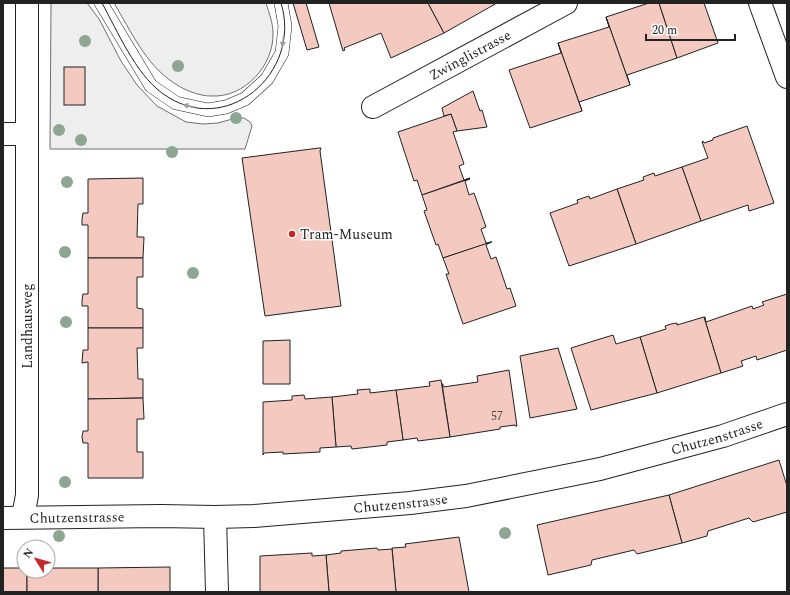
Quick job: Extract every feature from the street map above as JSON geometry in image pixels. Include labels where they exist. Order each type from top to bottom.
[{"type":"street","name":"Landhausweg","points":[[13,518],[27,495],[27,3]]},
{"type":"street","name":"Zwinglistrasse","points":[[373,107],[566,3]]},
{"type":"street","points":[[760,3],[787,77]]},
{"type":"street","points":[[3,134],[27,134]]},
{"type":"street","name":"Chutzenstrasse","points":[[13,518],[254,516],[402,504],[466,496],[600,470],[723,436],[787,414]]},
{"type":"street","points":[[215,517],[217,592]]},
{"type":"lane","points":[[101,3],[151,86],[176,103],[208,110],[226,107],[245,99],[267,79],[282,52],[285,26],[281,3]]},
{"type":"shaded area","points":[[51,3],[87,3],[99,19],[121,61],[137,85],[157,106],[186,122],[203,124],[218,123],[236,118],[244,118],[250,122],[252,126],[245,149],[50,149]]},
{"type":"shaded area","points":[[114,3],[266,3],[272,22],[273,33],[269,57],[263,68],[255,77],[235,92],[211,96],[192,92],[174,83],[147,57]]},
{"type":"building","points":[[293,3],[306,3],[319,47],[307,50]]},
{"type":"building","points":[[329,3],[428,3],[444,33],[391,58],[381,33],[344,48],[345,50],[343,51]]},
{"type":"building","points":[[428,3],[497,3],[444,33]]},
{"type":"building","points":[[649,3],[659,3],[677,58],[627,75],[630,85],[606,17]]},
{"type":"building","points":[[659,3],[704,3],[718,43],[677,58]]},
{"type":"building","points":[[606,17],[630,85],[579,102],[582,111],[558,43],[609,27]]},
{"type":"building","points":[[558,43],[582,111],[530,128],[509,70],[561,53]]},
{"type":"building","points":[[64,67],[85,67],[85,105],[64,105]]},
{"type":"building","points":[[473,91],[480,111],[482,110],[487,127],[457,131],[451,114],[444,116],[442,108]]},
{"type":"building","points":[[451,114],[457,131],[453,132],[464,164],[459,166],[464,180],[470,178],[422,195],[417,180],[414,181],[398,132]]},
{"type":"building","points":[[747,126],[774,203],[749,211],[748,205],[701,221],[682,167],[708,158],[702,142],[703,141],[704,143],[713,140],[713,138]]},
{"type":"building","name":"Tram-Museum","points":[[321,148],[320,151],[341,306],[265,316],[242,158]]},
{"type":"building","points":[[682,167],[701,221],[636,244],[617,189],[644,180],[643,177],[654,173],[655,176]]},
{"type":"building","points":[[143,178],[143,204],[138,204],[137,237],[144,237],[143,258],[88,258],[88,225],[82,225],[82,219],[83,213],[88,213],[88,179]]},
{"type":"building","points":[[469,179],[465,181],[469,195],[474,193],[486,227],[481,229],[486,243],[492,242],[443,258],[438,244],[436,245],[424,211],[427,210],[422,195]]},
{"type":"building","points":[[617,189],[636,244],[569,266],[550,213],[578,203],[577,200],[589,196],[590,199]]},
{"type":"building","points":[[491,242],[486,245],[491,259],[496,257],[507,289],[510,288],[516,306],[463,324],[446,274],[449,274],[443,258]]},
{"type":"building","points":[[88,258],[143,258],[143,277],[137,277],[137,308],[143,309],[143,328],[88,328],[88,306],[82,306],[82,300],[83,294],[88,294]]},
{"type":"building","points":[[787,294],[787,350],[757,360],[756,356],[741,361],[743,366],[721,373],[704,317],[706,322],[752,306],[753,309],[764,305],[762,302]]},
{"type":"building","points":[[704,317],[721,373],[657,393],[640,337],[666,329],[665,326],[671,324],[677,323],[677,325]]},
{"type":"building","points":[[88,328],[143,328],[143,348],[137,348],[138,379],[143,379],[143,398],[88,399],[88,362],[82,363],[83,350],[88,350]]},
{"type":"building","points":[[613,335],[616,344],[640,337],[657,393],[591,410],[571,348]]},
{"type":"building","points":[[290,340],[290,384],[263,384],[263,341]]},
{"type":"building","points":[[558,348],[577,409],[530,418],[520,356]]},
{"type":"building","points":[[509,370],[517,426],[500,427],[500,429],[450,437],[442,384],[443,387],[478,382],[477,376]]},
{"type":"building","points":[[441,380],[450,437],[418,441],[417,438],[403,440],[396,390],[430,386],[429,382]]},
{"type":"building","points":[[370,389],[370,393],[396,390],[403,440],[387,442],[387,445],[352,449],[351,446],[336,447],[332,397],[358,394],[357,390]]},
{"type":"building","points":[[304,395],[305,399],[332,397],[336,447],[320,448],[320,452],[283,454],[283,452],[264,453],[263,455],[263,402],[292,400],[292,396]]},
{"type":"building","points":[[143,398],[144,419],[137,419],[137,452],[143,452],[143,478],[88,478],[88,443],[83,443],[82,437],[83,431],[88,431],[88,399]]},
{"type":"building","points":[[779,460],[787,486],[787,512],[753,522],[749,518],[708,531],[707,536],[682,543],[669,495]]},
{"type":"building","points":[[669,495],[682,543],[637,554],[634,550],[592,560],[591,565],[548,575],[537,525]]},
{"type":"building","points":[[459,537],[469,592],[396,592],[392,548],[406,547],[405,544]]},
{"type":"building","points":[[377,548],[378,550],[392,549],[396,592],[329,592],[326,555],[341,553],[341,551]]},
{"type":"building","points":[[312,553],[312,556],[326,555],[329,592],[260,592],[260,556]]},
{"type":"building","points":[[170,567],[170,592],[98,592],[98,568]]},
{"type":"building","points":[[3,568],[16,568],[16,579],[27,579],[27,592],[3,592]]},
{"type":"building","points":[[56,568],[98,568],[98,592],[27,592],[27,579],[56,579]]},
{"type":"tram line","points":[[102,3],[135,63],[152,85],[162,93],[186,105],[210,109],[233,104],[253,92],[270,75],[281,53],[285,29],[281,3]]},
{"type":"place","name":"Tram-Museum","points":[[292,234]]}]
